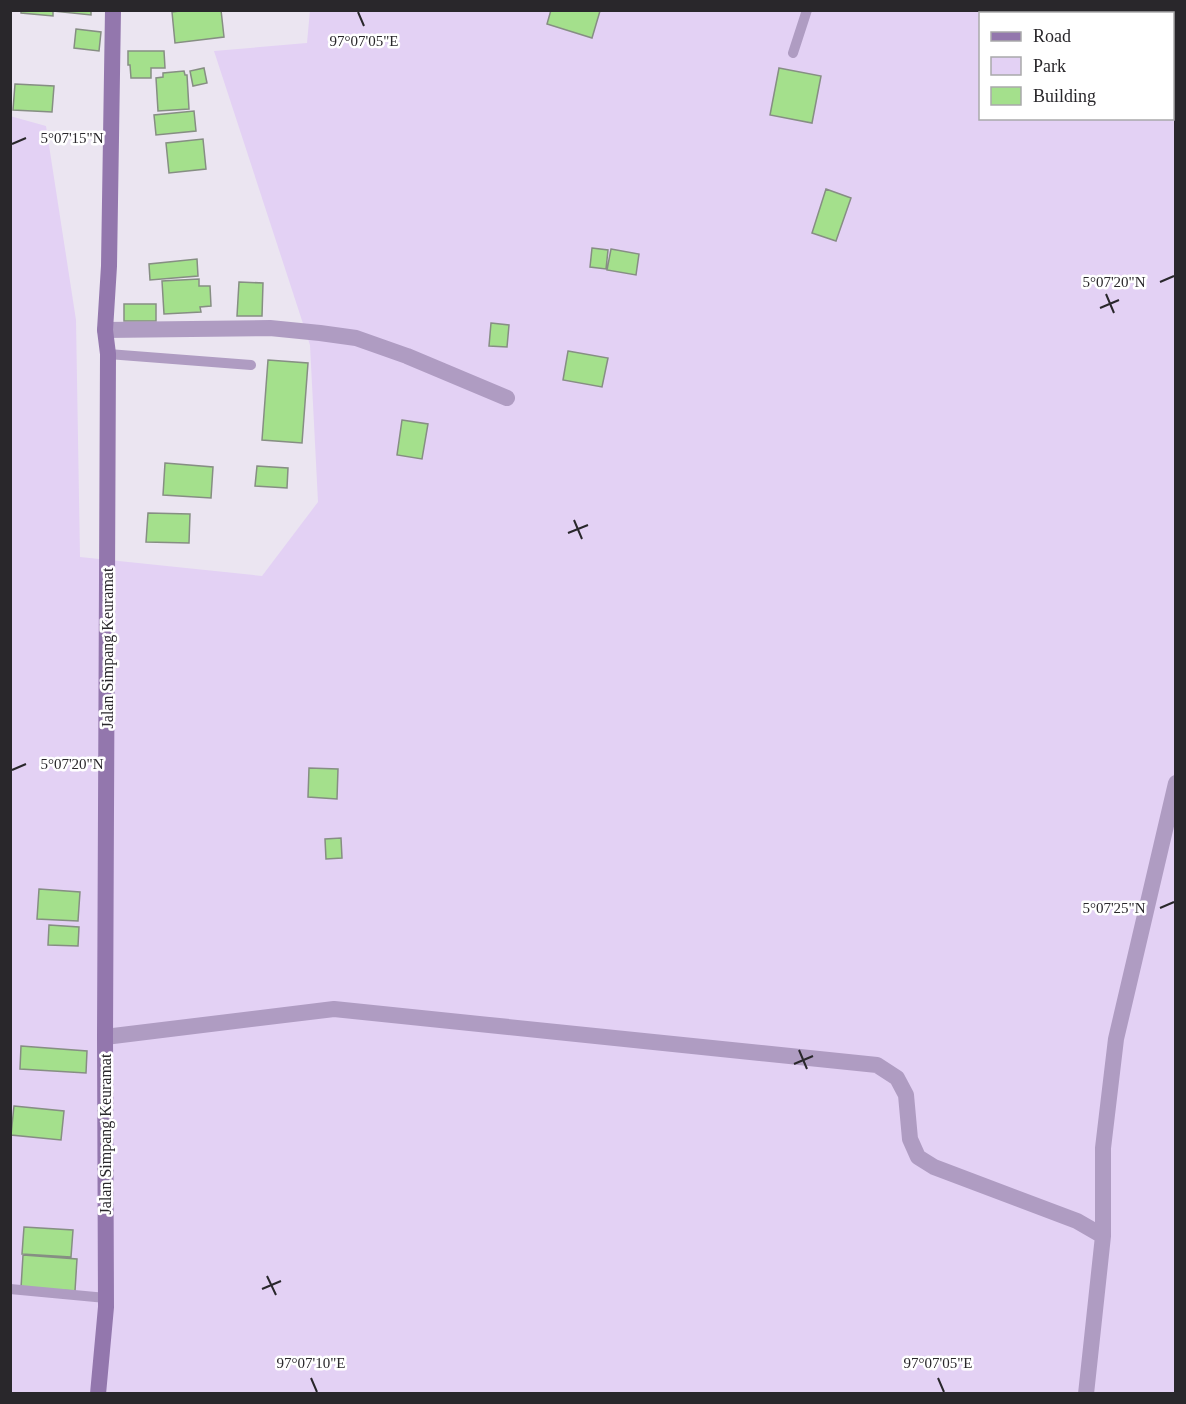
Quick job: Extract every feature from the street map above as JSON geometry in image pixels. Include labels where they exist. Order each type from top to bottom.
[{"type":"main road","name":"Jalan Simpang Keuramat","points":[[98,1394],[106,1298],[108,354],[105,330],[109,266],[113,10]]},
{"type":"street","points":[[105,330],[270,328],[356,338],[407,356],[507,398]]},
{"type":"street","points":[[1086,1394],[1103,1236],[1103,1148],[1116,1039],[1176,783]]},
{"type":"street","points":[[105,1037],[334,1009],[877,1065],[897,1078],[906,1095],[910,1138],[918,1157],[934,1167],[1077,1221],[1103,1236]]},
{"type":"lane","points":[[793,53],[807,10]]},
{"type":"lane","points":[[108,354],[251,365]]},
{"type":"lane","points":[[10,1288],[106,1298]]},
{"type":"green space","points":[[310,10],[1072,12],[979,12],[979,120],[1174,120],[1175,51],[1175,1393],[11,1393],[10,116],[46,126],[76,320],[80,557],[262,576],[318,502],[310,345],[214,51],[307,43]]},
{"type":"building","points":[[21,10],[91,10],[91,15],[53,11],[53,16],[21,13]]},
{"type":"building","points":[[221,10],[224,37],[175,43],[172,12]]},
{"type":"building","points":[[551,10],[600,11],[592,38],[547,24]]},
{"type":"building","points":[[76,29],[101,32],[99,51],[74,48]]},
{"type":"building","points":[[128,51],[164,51],[165,68],[151,68],[151,78],[131,78]]},
{"type":"building","points":[[204,68],[207,83],[193,86],[190,71]]},
{"type":"building","points":[[779,68],[821,76],[812,123],[770,115]]},
{"type":"building","points":[[184,71],[187,75],[189,109],[158,111],[156,78],[163,77],[163,73]]},
{"type":"building","points":[[15,84],[54,86],[52,112],[13,110]]},
{"type":"building","points":[[194,111],[196,131],[156,135],[154,115]]},
{"type":"building","points":[[203,139],[206,169],[169,173],[166,143]]},
{"type":"building","points":[[826,189],[851,198],[836,241],[812,233]]},
{"type":"building","points":[[592,248],[608,250],[606,269],[590,267]]},
{"type":"building","points":[[611,249],[639,254],[636,275],[607,270]]},
{"type":"building","points":[[197,259],[198,276],[150,280],[149,264]]},
{"type":"building","points":[[199,279],[199,286],[210,286],[211,306],[200,307],[201,312],[164,314],[162,281]]},
{"type":"building","points":[[239,282],[263,283],[262,316],[237,316]]},
{"type":"building","points":[[124,304],[156,304],[156,321],[124,321]]},
{"type":"building","points":[[491,323],[509,325],[507,347],[489,346]]},
{"type":"building","points":[[568,351],[608,358],[602,387],[563,380]]},
{"type":"building","points":[[268,360],[308,363],[302,443],[262,440]]},
{"type":"building","points":[[402,420],[428,424],[422,459],[397,455]]},
{"type":"building","points":[[165,463],[213,467],[211,498],[163,495]]},
{"type":"building","points":[[257,466],[288,468],[287,488],[255,486]]},
{"type":"building","points":[[148,513],[190,514],[189,543],[146,542]]},
{"type":"building","points":[[309,768],[338,769],[337,799],[308,797]]},
{"type":"building","points":[[341,838],[342,858],[326,859],[325,839]]},
{"type":"building","points":[[39,889],[80,892],[78,921],[37,919]]},
{"type":"building","points":[[49,925],[79,927],[78,946],[48,945]]},
{"type":"building","points":[[21,1046],[87,1051],[86,1073],[20,1069]]},
{"type":"building","points":[[14,1106],[64,1111],[61,1140],[11,1135]]},
{"type":"building","points":[[24,1227],[73,1230],[71,1257],[22,1254]]},
{"type":"building","points":[[23,1255],[77,1259],[75,1291],[21,1288]]}]
